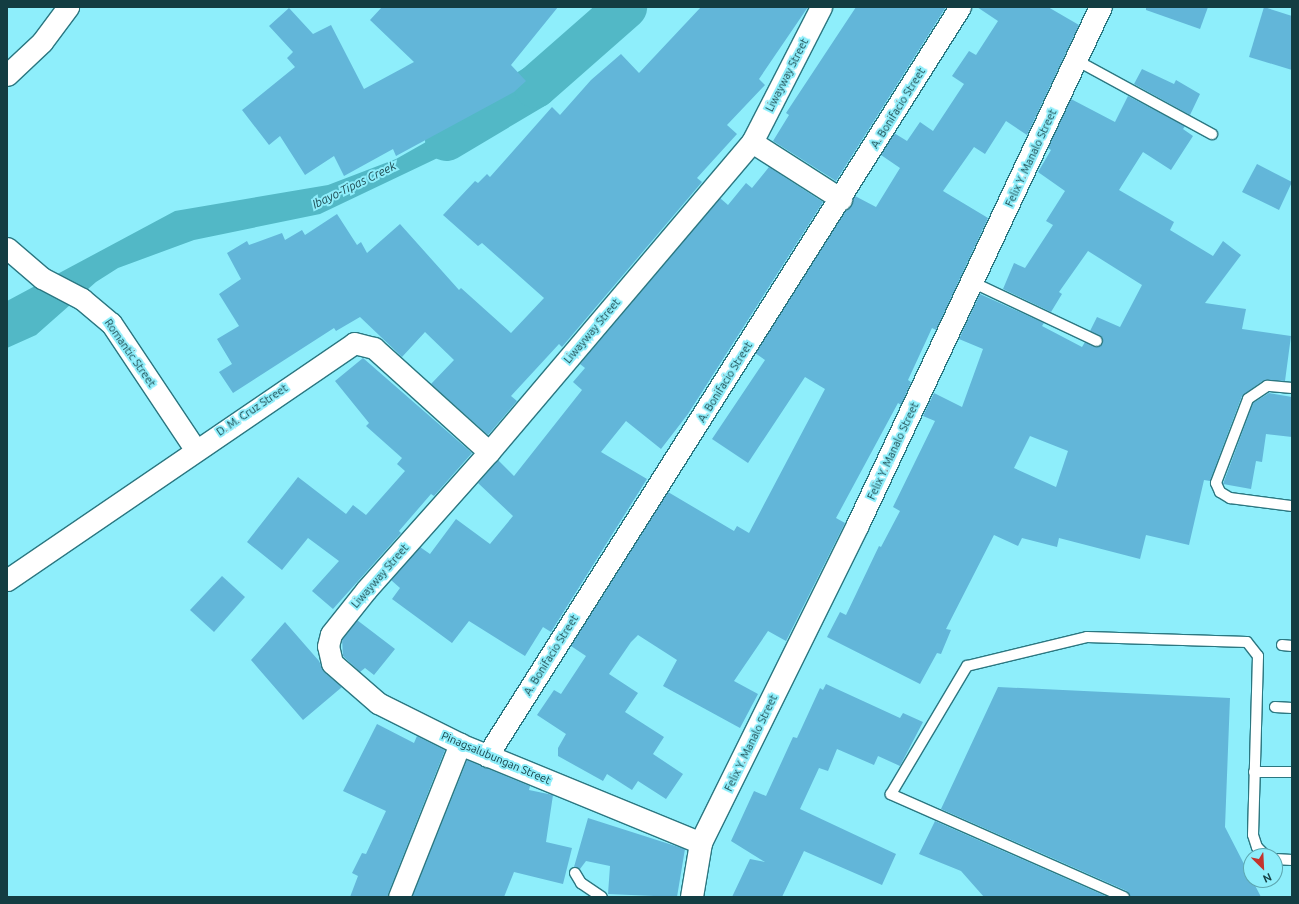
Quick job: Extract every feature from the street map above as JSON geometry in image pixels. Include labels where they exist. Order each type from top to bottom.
[{"type":"main road","name":"Felix Y. Manalo Street","points":[[692,897],[701,843],[858,525],[1101,7]]},
{"type":"street","points":[[7,75],[42,42],[68,7]]},
{"type":"street","name":"Liwayway Street","points":[[331,634],[366,590],[489,452],[752,142],[821,7]]},
{"type":"street","name":"A. Bonifacio Street","points":[[487,756],[841,199],[960,7]]},
{"type":"street","points":[[752,142],[841,199]]},
{"type":"street","name":"Romantic Street","points":[[7,248],[42,278],[82,299],[111,323],[195,449]]},
{"type":"street","name":"D. M. Cruz Street","points":[[7,580],[346,346],[359,342],[374,348],[489,452]]},
{"type":"street","name":"Pinagsalubungan Street","points":[[331,634],[328,646],[332,663],[346,677],[378,703],[487,756],[701,843]]},
{"type":"street","points":[[399,897],[460,744]]},
{"type":"lane","points":[[1076,60],[1212,134]]},
{"type":"lane","points":[[972,282],[1097,341]]},
{"type":"lane","points":[[1292,388],[1267,386],[1248,398],[1216,482],[1220,492],[1230,498],[1292,506]]},
{"type":"lane","points":[[1124,897],[891,794],[967,666],[1087,637],[1247,642],[1258,656],[1253,835],[1258,848]]},
{"type":"lane","points":[[1275,707],[1292,708]]},
{"type":"lane","points":[[1254,772],[1292,772]]},
{"type":"lane","points":[[575,873],[584,886],[602,897]]},
{"type":"water","points":[[495,103],[507,125],[320,214],[194,240],[118,268],[96,282],[36,335],[7,348],[7,301],[175,211],[328,185],[396,159]]},
{"type":"building","points":[[382,7],[558,7],[511,65],[526,81],[514,92],[396,156],[393,149],[344,176],[334,156],[305,175],[280,136],[269,145],[242,110],[295,67],[287,58],[293,52],[269,26],[289,8],[313,34],[331,25],[364,89],[414,62],[370,20]]},
{"type":"building","points":[[701,7],[808,7],[759,79],[765,85],[727,125],[737,134],[697,178],[702,182],[562,347],[559,344],[511,396],[517,401],[488,435],[431,384],[454,360],[425,332],[402,357],[360,317],[336,331],[334,328],[233,393],[219,372],[232,364],[217,339],[239,326],[219,294],[241,279],[227,253],[247,241],[249,245],[282,233],[285,240],[302,230],[305,235],[337,214],[357,245],[361,242],[367,253],[400,224],[459,290],[461,288],[511,333],[544,298],[482,243],[478,246],[443,215],[475,181],[478,183],[487,174],[490,177],[552,107],[560,115],[591,80],[621,54],[639,73]]},
{"type":"building","points":[[856,7],[946,7],[836,181],[773,141],[789,115],[786,113]]},
{"type":"building","points":[[977,7],[1048,7],[1079,25],[1027,135],[1006,121],[985,154],[974,147],[943,191],[988,218],[936,330],[932,328],[908,380],[911,382],[901,405],[898,403],[836,518],[845,523],[786,641],[768,631],[734,681],[758,694],[740,728],[663,686],[677,660],[638,635],[631,642],[609,674],[638,693],[625,712],[664,737],[653,754],[683,774],[666,799],[638,781],[632,790],[607,774],[603,781],[558,756],[558,748],[566,734],[537,715],[554,690],[561,694],[586,656],[571,646],[668,492],[734,531],[737,526],[749,533],[825,389],[805,377],[748,463],[712,439],[765,360],[755,353],[855,196],[876,207],[900,168],[881,155],[894,133],[907,141],[920,122],[933,131],[964,84],[952,76],[969,51],[976,55],[998,21]]},
{"type":"building","points":[[1146,7],[1208,7],[1200,29],[1146,10]]},
{"type":"building","points":[[1264,7],[1292,16],[1292,70],[1249,57]]},
{"type":"building","points":[[1142,69],[1174,84],[1176,80],[1200,94],[1190,115],[1134,84]]},
{"type":"building","points":[[1128,96],[1185,126],[1183,129],[1193,136],[1171,170],[1143,152],[1119,190],[1174,222],[1170,230],[1213,256],[1223,241],[1241,255],[1205,303],[1246,309],[1242,329],[1291,336],[1285,381],[1264,380],[1242,396],[1210,481],[1204,480],[1189,545],[1146,535],[1140,559],[1059,538],[1057,547],[1022,538],[1018,546],[994,535],[946,629],[951,630],[941,654],[937,653],[920,684],[827,637],[840,612],[846,615],[879,546],[881,547],[900,511],[893,507],[935,421],[923,416],[934,393],[962,407],[983,349],[959,339],[980,294],[1044,323],[1042,326],[1082,347],[1085,342],[1097,347],[1103,343],[1102,337],[1090,331],[1097,317],[1120,327],[1142,285],[1088,251],[1059,292],[1062,294],[1051,312],[1003,289],[1014,263],[1025,268],[1053,225],[1046,221],[1065,191],[1038,172],[1051,150],[1048,148],[1071,99],[1115,122]],"holes":[[[1030,436],[1068,451],[1056,487],[1014,468]]]},
{"type":"building","points":[[1257,164],[1292,182],[1279,210],[1242,192]]},
{"type":"building","points":[[769,167],[823,202],[688,414],[661,449],[626,421],[601,452],[647,479],[551,632],[543,627],[525,656],[469,621],[452,643],[392,599],[400,588],[391,580],[420,547],[430,554],[456,519],[490,544],[513,516],[478,483],[498,460],[514,476],[582,390],[573,382],[585,368],[580,364],[720,198],[728,205],[746,183],[752,188]]},
{"type":"building","points":[[363,358],[472,453],[434,496],[431,494],[399,531],[401,533],[333,609],[312,591],[339,561],[308,538],[282,570],[247,542],[298,477],[346,514],[353,505],[366,515],[405,471],[397,464],[402,458],[366,426],[369,423],[335,381]]},
{"type":"building","points":[[1269,393],[1292,397],[1292,437],[1266,434],[1262,462],[1256,461],[1251,489],[1223,484],[1253,403]]},
{"type":"building","points":[[222,576],[245,597],[214,632],[190,610]]},
{"type":"building","points":[[357,620],[395,649],[374,675],[365,668],[360,672],[343,656],[342,639]]},
{"type":"building","points":[[285,622],[319,661],[324,672],[342,687],[303,720],[251,660]]},
{"type":"building","points":[[826,684],[900,718],[903,713],[923,722],[900,766],[878,756],[874,765],[837,749],[828,771],[819,768],[800,809],[896,854],[882,885],[804,851],[782,897],[732,897],[750,859],[765,862],[731,841],[754,791],[766,796],[793,737],[797,738],[820,688],[823,690]]},
{"type":"building","points":[[998,687],[1230,698],[1225,827],[1243,862],[1243,888],[1256,888],[1261,897],[1130,897],[1127,891],[941,809]]},
{"type":"building","points":[[377,724],[414,743],[417,736],[445,750],[387,897],[350,897],[358,876],[352,873],[362,853],[366,854],[386,811],[343,791]]},
{"type":"building","points":[[467,760],[530,786],[529,790],[553,795],[546,842],[572,848],[563,884],[514,872],[504,897],[412,897]]},
{"type":"building","points":[[588,818],[685,849],[677,897],[608,894],[610,866],[586,861],[580,869],[574,867]]},
{"type":"building","points":[[935,821],[1108,897],[984,897],[961,871],[919,854]]},
{"type":"waterway","name":"Ibayo-Tipas Creek","points":[[446,139],[535,86],[625,7]]}]
